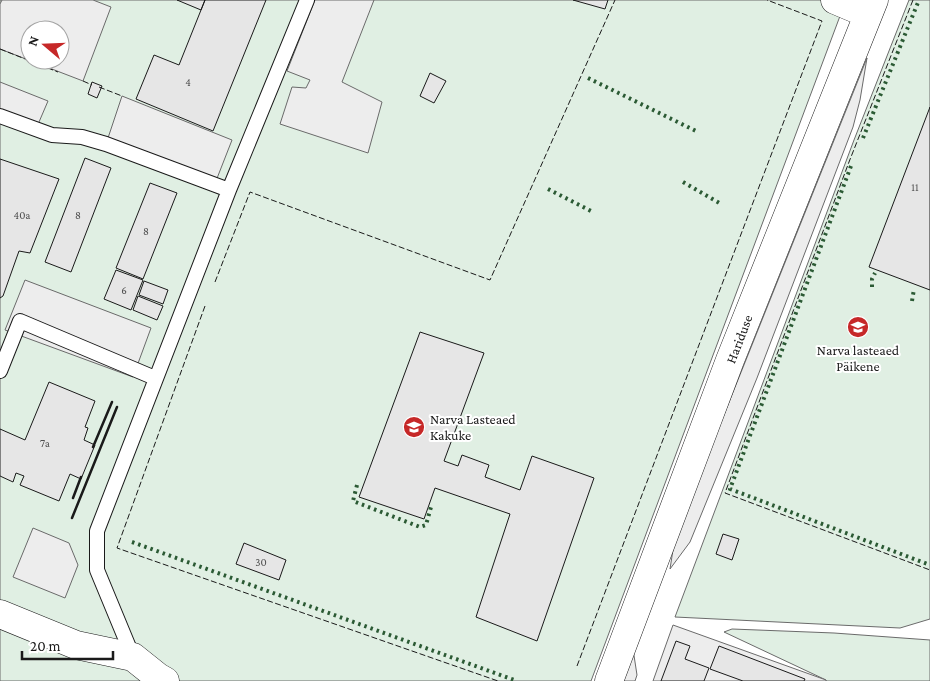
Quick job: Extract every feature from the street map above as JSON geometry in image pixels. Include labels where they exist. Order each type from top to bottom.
[{"type":"street","points":[[835,0],[871,7]]},
{"type":"street","name":"Hariduse","points":[[609,681],[730,360],[871,7]]},
{"type":"street","points":[[0,614],[76,645],[133,657],[165,681]]},
{"type":"lane","points":[[133,657],[97,570],[97,531],[229,190],[307,0]]},
{"type":"lane","points":[[0,116],[52,135],[82,137],[106,144],[229,190]]},
{"type":"lane","points":[[0,371],[20,321],[156,378]]},
{"type":"green space","points":[[0,0],[846,0],[591,681],[0,681]]},
{"type":"green space","name":"Narva lasteaed Päikene","points":[[909,0],[930,0],[930,619],[900,628],[675,617],[854,140]]},
{"type":"green space","points":[[732,629],[834,633],[930,640],[930,681],[826,681],[724,632]]},
{"type":"shaded area","points":[[2,0],[93,0],[111,7],[83,81],[54,70],[70,70],[70,20],[20,20],[20,57],[0,49],[0,4]]},
{"type":"shaded area","points":[[315,0],[374,0],[342,82],[382,102],[368,153],[280,124],[292,87],[306,88],[310,80],[287,71]]},
{"type":"shaded area","points":[[867,58],[853,127],[757,378],[690,542],[670,569],[675,537]]},
{"type":"shaded area","points":[[0,82],[48,101],[36,129],[0,116]]},
{"type":"shaded area","points":[[122,96],[232,140],[214,186],[106,144]]},
{"type":"shaded area","points":[[25,280],[151,328],[133,377],[5,330]]},
{"type":"shaded area","points":[[33,528],[69,543],[78,565],[65,598],[13,577]]},
{"type":"shaded area","points":[[673,625],[826,680],[826,681],[653,681]]},
{"type":"shaded area","points":[[633,649],[637,675],[635,681],[620,681]]},
{"type":"building","points":[[177,0],[205,0],[201,10]]},
{"type":"building","points":[[205,0],[266,0],[213,131],[136,99],[154,55],[179,65]]},
{"type":"building","points":[[573,0],[608,0],[605,9]]},
{"type":"building","points":[[430,73],[446,81],[434,103],[420,96]]},
{"type":"building","points":[[92,82],[102,86],[97,98],[88,94]]},
{"type":"building","points":[[930,107],[930,290],[869,267]]},
{"type":"building","points":[[85,158],[111,168],[71,272],[45,262]]},
{"type":"building","points":[[0,159],[59,179],[30,253],[19,251],[3,296],[0,298]]},
{"type":"building","points":[[150,183],[177,193],[143,279],[116,268]]},
{"type":"building","points":[[116,270],[143,280],[131,310],[104,299]]},
{"type":"building","points":[[144,281],[168,290],[163,304],[139,295]]},
{"type":"building","points":[[138,296],[163,306],[157,320],[133,310]]},
{"type":"building","points":[[420,332],[484,353],[444,461],[458,466],[462,455],[489,465],[485,477],[520,490],[532,456],[594,478],[537,641],[476,617],[510,514],[435,488],[424,519],[359,497]]},
{"type":"building","points":[[49,382],[95,401],[85,427],[88,428],[84,440],[95,445],[81,479],[70,474],[59,501],[20,485],[24,476],[16,473],[13,482],[0,476],[0,429],[25,440]]},
{"type":"building","points":[[723,534],[739,539],[732,560],[716,554]]},
{"type":"building","points":[[244,543],[286,560],[279,580],[236,564]]},
{"type":"building","points":[[676,641],[690,646],[685,659],[709,668],[704,681],[661,681]]},
{"type":"building","points":[[719,646],[805,679],[804,681],[743,681],[710,669]]},
{"type":"hedge","points":[[863,138],[919,0]]},
{"type":"hedge","points":[[588,78],[698,132]]},
{"type":"hedge","points":[[851,166],[730,489],[930,565]]},
{"type":"hedge","points":[[683,182],[721,204]]},
{"type":"hedge","points":[[548,189],[593,212]]},
{"type":"hedge","points":[[872,287],[872,279],[875,273]]},
{"type":"hedge","points":[[912,301],[914,289]]},
{"type":"hedge","points":[[357,485],[353,501],[420,527],[426,525],[431,507]]},
{"type":"hedge","points":[[132,542],[517,681]]},
{"type":"fence","points":[[215,282],[250,192],[490,280],[615,0]]},
{"type":"fence","points":[[577,666],[822,21],[767,0]]},
{"type":"fence","points":[[913,0],[849,162],[725,493],[930,570]]},
{"type":"fence","points":[[0,49],[58,72]]},
{"type":"fence","points":[[83,81],[92,85]]},
{"type":"fence","points":[[99,87],[122,96]]},
{"type":"fence","points":[[205,306],[117,548],[498,681]]},
{"type":"wall","points":[[93,447],[112,402]]},
{"type":"wall","points":[[72,518],[117,407]]},
{"type":"wall","points":[[73,498],[81,477]]},
{"type":"place","name":"Narva lasteaed Päikene","points":[[858,327]]},
{"type":"place","name":"Narva Lasteaed Kakuke","points":[[414,427]]}]
